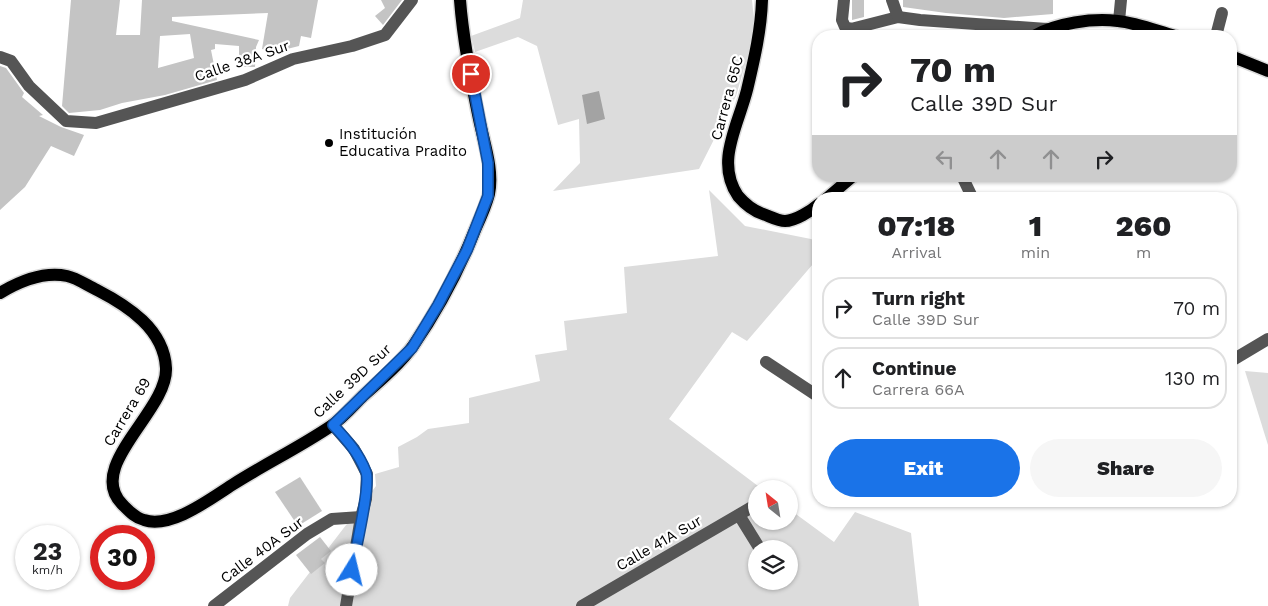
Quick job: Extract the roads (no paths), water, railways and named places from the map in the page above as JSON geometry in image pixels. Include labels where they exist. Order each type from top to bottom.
[{"type":"main road","name":"Calle 39D Sur","points":[[136,518],[147,522],[166,521],[190,510],[333,425],[412,348],[438,305],[467,250],[488,196],[488,163],[474,94],[460,0]]},
{"type":"main road","name":"Carrera 65C","points":[[762,0],[761,25],[753,64],[732,135],[727,169],[730,184],[742,201],[759,213],[785,221],[812,209]]},
{"type":"main road","points":[[1047,29],[1098,21],[1119,21],[1153,30]]},
{"type":"main road","points":[[1237,58],[1268,71]]},
{"type":"main road","points":[[834,192],[846,182]]},
{"type":"main road","name":"Carrera 69","points":[[0,293],[18,283],[42,275],[68,276],[122,303],[144,320],[164,354],[166,369],[164,382],[158,398],[143,422],[119,453],[114,472],[114,492],[119,501],[136,518]]},
{"type":"street","name":"Calle 38A Sur","points":[[0,57],[12,61],[29,86],[66,120],[96,123],[245,80],[293,59],[352,46],[385,35],[412,0]]},
{"type":"street","points":[[844,0],[842,20],[846,27],[851,29],[898,16],[920,20],[1047,29]]},
{"type":"street","points":[[892,0],[898,16]]},
{"type":"street","points":[[1119,21],[1121,0]]},
{"type":"street","points":[[1218,30],[1222,13]]},
{"type":"street","points":[[1237,358],[1268,339]]},
{"type":"street","points":[[766,362],[812,393]]},
{"type":"street","points":[[333,425],[354,449],[367,474],[366,500],[361,517],[346,606]]},
{"type":"street","name":"Calle 41A Sur","points":[[582,606],[748,510]]},
{"type":"street","points":[[739,515],[754,540]]},
{"type":"street","name":"Calle 40A Sur","points":[[214,606],[241,587],[307,534],[332,520],[361,517]]},
{"type":"place","name":"Institución Educativa Pradito","points":[[329,143]]}]
